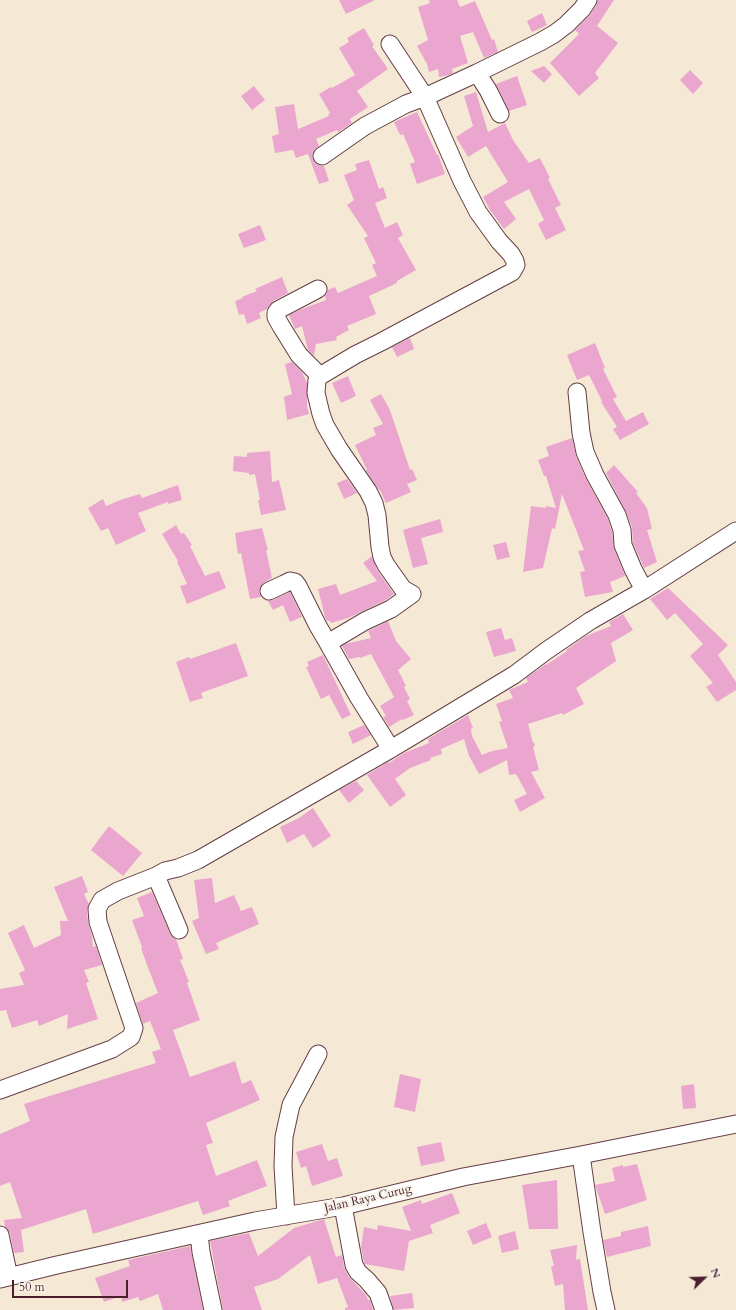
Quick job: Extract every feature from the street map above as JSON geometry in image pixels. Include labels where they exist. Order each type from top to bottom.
[{"type":"street","points":[[322,156],[366,126],[406,104],[425,97],[476,73],[554,34],[566,25],[582,9],[588,0]]},
{"type":"street","points":[[328,643],[364,621],[391,609],[412,594],[403,589],[386,565],[380,547],[379,527],[374,502],[325,425],[316,393],[317,380],[320,376],[354,355],[512,272],[516,265],[513,258],[487,225],[475,206],[425,97],[390,44]]},
{"type":"street","points":[[476,73],[488,90],[500,114]]},
{"type":"street","points":[[318,289],[278,310],[276,316],[299,356],[320,376]]},
{"type":"street","points":[[577,392],[584,452],[617,515],[622,530],[623,545],[644,590]]},
{"type":"street","points":[[0,1090],[112,1048],[131,1037],[134,1028],[98,922],[97,909],[102,900],[118,891],[165,871],[178,868],[198,860],[391,749],[514,675],[590,621],[644,590],[736,531]]},
{"type":"street","points":[[269,591],[290,581],[294,582],[298,586],[318,626],[359,698],[391,749]]},
{"type":"street","points":[[156,876],[179,930]]},
{"type":"street","points":[[286,1216],[283,1166],[284,1137],[291,1106],[318,1054]]},
{"type":"street","name":"Jalan Raya Curug","points":[[5,1278],[255,1221],[343,1206],[463,1177],[736,1124]]},
{"type":"street","points":[[580,1155],[606,1310]]},
{"type":"street","points":[[343,1206],[354,1265],[358,1272],[378,1293],[384,1310]]},
{"type":"street","points":[[199,1234],[201,1252],[213,1310]]},
{"type":"street","points":[[0,1236],[5,1278]]},
{"type":"building","points":[[339,0],[375,0],[346,14]]},
{"type":"building","points":[[429,0],[457,0],[460,7],[475,1],[492,40],[494,39],[498,52],[484,58],[473,32],[460,36],[468,63],[452,69],[453,73],[449,75],[439,77],[438,69],[429,72],[427,64],[417,46],[428,40],[418,7],[430,3]]},
{"type":"building","points":[[598,0],[614,0],[597,26],[618,43],[595,73],[599,78],[579,96],[550,63],[579,34],[575,30],[590,15]]},
{"type":"building","points":[[542,13],[547,25],[532,32],[527,21]]},
{"type":"building","points":[[364,28],[374,45],[372,46],[388,69],[357,91],[368,107],[350,119],[352,123],[338,132],[337,130],[316,139],[319,146],[313,151],[312,157],[317,165],[324,166],[329,181],[319,184],[308,154],[296,158],[293,150],[275,153],[272,136],[279,134],[275,107],[294,104],[298,129],[329,116],[328,114],[330,113],[319,94],[355,75],[339,48],[349,42],[347,38]]},
{"type":"building","points":[[544,66],[552,74],[544,83],[531,71]]},
{"type":"building","points":[[690,70],[703,83],[693,94],[680,80]]},
{"type":"building","points":[[517,76],[527,105],[509,111],[496,84]]},
{"type":"building","points":[[254,86],[265,100],[252,110],[241,96]]},
{"type":"building","points":[[476,92],[488,132],[505,123],[513,140],[529,163],[540,158],[550,178],[548,179],[561,205],[555,208],[566,230],[546,240],[538,224],[544,220],[529,189],[504,202],[516,219],[504,229],[490,210],[483,197],[508,182],[486,146],[468,157],[456,137],[473,126],[464,96]]},
{"type":"building","points":[[417,112],[437,155],[438,154],[445,174],[417,184],[410,164],[415,162],[403,134],[400,135],[394,122]]},
{"type":"building","points":[[369,160],[379,189],[383,187],[387,198],[375,203],[385,228],[397,222],[403,235],[398,238],[416,270],[397,281],[397,283],[369,296],[376,314],[347,326],[349,330],[336,337],[337,340],[316,344],[314,356],[308,350],[302,326],[295,329],[289,315],[326,300],[325,296],[328,290],[335,287],[338,293],[377,276],[372,265],[376,263],[364,238],[368,236],[347,205],[354,200],[344,175],[357,170],[355,164]]},
{"type":"building","points":[[260,225],[266,240],[244,248],[238,234]]},
{"type":"building","points":[[282,277],[288,293],[273,301],[267,309],[259,313],[261,318],[247,324],[244,314],[239,315],[235,301],[257,291],[255,289]]},
{"type":"building","points":[[410,338],[414,349],[397,357],[392,347]]},
{"type":"building","points":[[595,343],[605,368],[603,369],[617,397],[613,399],[626,421],[643,412],[649,424],[620,440],[613,429],[617,427],[601,402],[602,401],[589,375],[577,380],[567,355]]},
{"type":"building","points":[[292,362],[302,372],[307,383],[307,406],[309,414],[287,420],[284,397],[292,394],[285,364]]},
{"type":"building","points":[[348,376],[356,396],[341,403],[332,383]]},
{"type":"building","points":[[381,394],[390,410],[410,470],[412,469],[417,480],[407,484],[411,492],[386,503],[380,490],[366,471],[367,470],[355,445],[376,435],[373,428],[383,424],[370,400]]},
{"type":"building","points":[[572,438],[576,456],[586,479],[608,519],[612,532],[614,549],[625,576],[610,582],[613,592],[585,597],[580,572],[585,571],[578,551],[584,550],[562,494],[555,529],[552,528],[543,568],[523,572],[531,506],[556,508],[546,476],[544,476],[538,460],[549,456],[546,447]]},
{"type":"building","points":[[270,451],[272,482],[279,480],[286,510],[261,515],[255,474],[249,475],[249,473],[233,471],[234,456],[247,457],[247,453]]},
{"type":"building","points":[[614,465],[638,492],[636,493],[647,508],[652,529],[647,530],[657,562],[644,568],[633,543],[632,527],[626,512],[606,473]]},
{"type":"building","points":[[347,479],[357,493],[344,499],[337,483]]},
{"type":"building","points":[[178,485],[182,500],[168,504],[168,502],[138,513],[146,531],[116,545],[108,528],[101,531],[88,508],[103,499],[106,506],[140,494],[142,498]]},
{"type":"building","points":[[440,519],[443,532],[421,538],[428,564],[413,568],[403,530]]},
{"type":"building","points":[[176,525],[181,534],[184,533],[192,545],[190,546],[205,576],[219,571],[226,588],[187,604],[180,586],[187,584],[177,562],[178,561],[162,534]]},
{"type":"building","points":[[262,528],[268,550],[266,550],[272,578],[261,586],[259,591],[261,597],[250,599],[241,553],[238,554],[235,533]]},
{"type":"building","points":[[506,542],[510,557],[497,560],[493,545]]},
{"type":"building","points":[[372,556],[377,570],[394,594],[386,600],[348,618],[331,623],[330,621],[327,621],[318,589],[336,584],[340,595],[377,581],[363,563]]},
{"type":"building","points":[[668,588],[728,645],[718,655],[736,682],[736,690],[717,702],[706,687],[713,683],[690,656],[703,644],[675,613],[667,620],[650,599]]},
{"type":"building","points":[[290,592],[302,617],[290,622],[283,605],[273,610],[268,601]]},
{"type":"building","points":[[623,614],[633,630],[611,643],[616,661],[576,688],[584,704],[563,715],[562,713],[528,724],[535,746],[533,747],[539,770],[531,772],[545,798],[520,812],[514,800],[527,794],[516,774],[509,775],[507,760],[479,774],[469,756],[464,739],[441,749],[442,754],[410,768],[395,779],[406,795],[390,807],[367,775],[404,753],[429,743],[428,739],[468,715],[473,728],[471,729],[472,736],[482,755],[492,751],[508,748],[499,722],[502,721],[496,704],[513,698],[509,690],[528,682],[526,678],[567,651],[566,650],[586,636],[611,626],[609,622]]},
{"type":"building","points":[[388,621],[396,641],[411,659],[398,670],[406,686],[404,687],[410,699],[407,701],[414,715],[403,720],[402,719],[389,727],[383,717],[386,716],[380,706],[394,697],[371,654],[360,658],[349,659],[342,646],[371,638],[368,631]]},
{"type":"building","points":[[501,628],[505,640],[512,638],[516,651],[494,657],[486,632]]},
{"type":"building","points":[[236,643],[248,676],[201,693],[203,698],[190,702],[176,662],[189,657],[190,659]]},
{"type":"building","points":[[323,655],[351,715],[342,719],[329,695],[321,699],[306,667],[309,666],[307,662]]},
{"type":"building","points":[[364,725],[371,735],[353,744],[348,732]]},
{"type":"building","points":[[356,781],[364,790],[349,803],[339,790]]},
{"type":"building","points":[[313,808],[331,836],[313,848],[304,834],[287,843],[280,827],[299,818]]},
{"type":"building","points":[[109,826],[142,853],[123,876],[91,850]]},
{"type":"building","points":[[82,876],[88,892],[84,894],[89,904],[87,910],[88,923],[92,936],[93,947],[96,946],[102,965],[84,970],[89,982],[86,983],[98,1019],[67,1029],[68,1014],[39,1026],[37,1020],[12,1028],[6,1010],[0,1011],[0,989],[24,985],[19,973],[25,970],[8,933],[24,925],[34,948],[61,935],[60,921],[68,921],[54,887]]},
{"type":"building","points":[[212,878],[215,903],[234,895],[241,911],[252,907],[259,924],[216,943],[219,949],[206,954],[192,921],[199,918],[194,880]]},
{"type":"building","points":[[152,892],[170,934],[176,939],[183,959],[180,960],[189,982],[187,983],[200,1020],[173,1030],[190,1077],[235,1061],[242,1084],[251,1080],[260,1100],[206,1123],[213,1143],[206,1145],[216,1176],[257,1160],[267,1186],[228,1201],[230,1206],[203,1215],[198,1201],[93,1234],[86,1209],[21,1230],[24,1252],[14,1253],[10,1233],[5,1227],[4,1220],[22,1218],[10,1182],[0,1186],[0,1134],[30,1121],[24,1104],[156,1063],[152,1052],[161,1049],[150,1021],[143,1024],[136,1003],[158,993],[132,920],[144,916],[137,898]]},
{"type":"building","points":[[400,1074],[421,1079],[415,1112],[394,1107]]},
{"type":"building","points":[[694,1084],[696,1108],[683,1109],[681,1086]]},
{"type":"building","points":[[441,1142],[445,1161],[421,1166],[417,1147]]},
{"type":"building","points":[[322,1144],[328,1161],[337,1158],[343,1176],[312,1186],[306,1166],[301,1168],[296,1152]]},
{"type":"building","points":[[637,1164],[647,1200],[605,1214],[595,1185],[615,1181],[612,1168],[623,1165],[623,1167]]},
{"type":"building","points":[[557,1180],[558,1229],[529,1229],[522,1185]]},
{"type":"building","points":[[452,1193],[460,1213],[430,1225],[433,1233],[409,1241],[404,1271],[365,1264],[361,1247],[364,1227],[377,1230],[378,1225],[411,1231],[402,1207],[421,1200],[422,1204]]},
{"type":"building","points":[[324,1219],[336,1257],[342,1255],[344,1267],[349,1277],[366,1295],[368,1300],[370,1300],[373,1310],[345,1310],[345,1308],[348,1307],[337,1278],[318,1284],[310,1255],[278,1279],[254,1287],[262,1310],[223,1310],[210,1241],[249,1233],[258,1256],[294,1228]]},
{"type":"building","points":[[486,1223],[492,1237],[473,1245],[467,1231]]},
{"type":"building","points":[[648,1226],[651,1246],[607,1257],[603,1240],[621,1236],[621,1232]]},
{"type":"building","points":[[515,1231],[519,1249],[502,1253],[498,1236]]},
{"type":"building","points":[[577,1245],[576,1260],[580,1259],[588,1310],[565,1310],[563,1284],[555,1286],[551,1266],[554,1266],[550,1250]]},
{"type":"building","points":[[190,1246],[203,1310],[163,1310],[158,1294],[140,1301],[138,1297],[122,1302],[121,1296],[104,1302],[95,1278],[130,1266],[128,1260]]},
{"type":"building","points":[[412,1293],[414,1308],[394,1310],[390,1296]]}]
